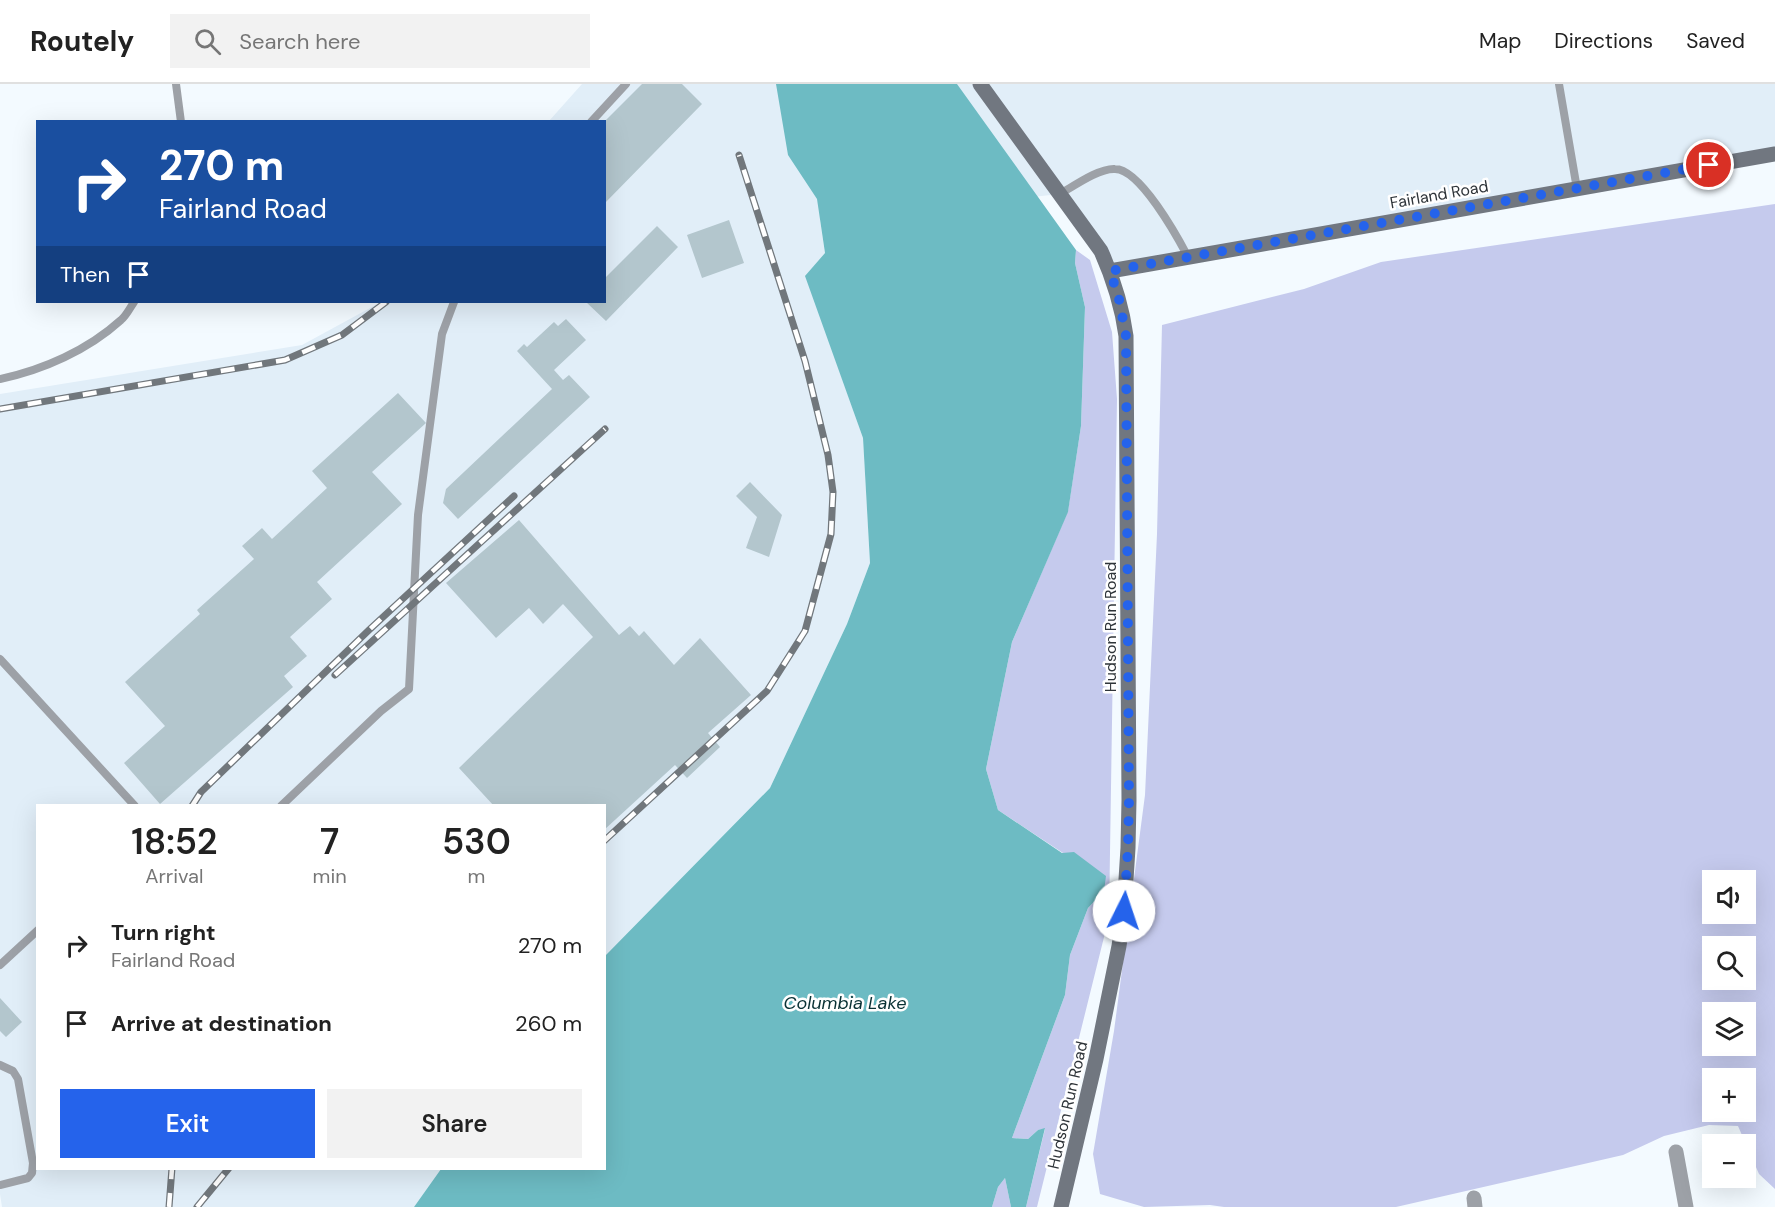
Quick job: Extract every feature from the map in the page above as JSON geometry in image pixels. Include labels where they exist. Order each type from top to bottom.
[{"type":"main road","name":"Hudson Run Road","points":[[980,84],[1101,250],[1119,299],[1126,336],[1128,848],[1124,911],[1099,1047],[1061,1207]]},
{"type":"main road","name":"Fairland Road","points":[[1110,271],[1775,154]]},
{"type":"street","points":[[1676,1152],[1686,1207]]},
{"type":"lane","points":[[176,84],[181,120]]},
{"type":"lane","points":[[593,120],[626,84]]},
{"type":"lane","points":[[1559,84],[1577,189]]},
{"type":"lane","points":[[1060,194],[1106,170],[1117,168],[1128,173],[1164,214],[1188,256]]},
{"type":"lane","points":[[0,380],[21,375],[80,350],[122,319],[133,303]]},
{"type":"lane","points":[[283,804],[381,711],[409,690],[418,515],[442,334],[454,303]]},
{"type":"lane","points":[[0,659],[133,804]]},
{"type":"lane","points":[[0,965],[36,932]]},
{"type":"lane","points":[[0,1065],[13,1071],[18,1079],[33,1163],[32,1173],[28,1178],[0,1185]]},
{"type":"shaded area","points":[[582,84],[1775,84],[1775,154],[1110,271],[1060,194],[820,220],[825,253],[806,276],[863,438],[870,563],[847,624],[770,788],[606,955],[606,804],[36,804],[36,1170],[440,1170],[414,1207],[2,1207],[0,1194],[0,394],[302,345],[379,303],[606,303],[606,120],[550,120]]},
{"type":"shaded area","points":[[1775,204],[1775,1189],[1759,1174],[1756,1167],[1756,1134],[1742,1134],[1738,1126],[1709,1125],[1664,1136],[1623,1155],[1396,1207],[1224,1207],[1210,1205],[1144,1207],[1100,1194],[1093,1154],[1114,1031],[1145,795],[1157,534],[1162,325],[1304,289],[1381,262]]},
{"type":"shaded area","points":[[1076,250],[1090,260],[1112,332],[1117,399],[1109,917],[1037,1207],[1026,1207],[1045,1129],[1038,1130],[1028,1139],[1012,1138],[1065,995],[1070,955],[1088,908],[1104,891],[1063,853],[998,810],[986,769],[1012,642],[1068,511],[1081,426],[1085,307],[1075,263]]},
{"type":"shaded area","points":[[1005,1178],[1011,1207],[992,1207],[998,1187]]},
{"type":"water","name":"Columbia Lake","points":[[776,84],[957,84],[1076,250],[1075,263],[1085,307],[1081,426],[1068,512],[1012,642],[986,769],[998,810],[1062,853],[1074,852],[1106,876],[1104,891],[1088,908],[1070,955],[1065,995],[1012,1138],[1028,1139],[1038,1130],[1045,1128],[1026,1207],[1011,1207],[1005,1178],[998,1187],[992,1207],[414,1207],[440,1170],[606,1170],[606,955],[770,788],[847,624],[870,563],[863,438],[805,276],[825,253],[817,199],[788,155]]},
{"type":"building","points":[[642,84],[682,84],[702,104],[606,202],[606,120]]},
{"type":"building","points":[[729,220],[744,263],[702,278],[687,235]]},
{"type":"building","points":[[657,226],[678,247],[606,321],[587,303],[606,303],[606,277]]},
{"type":"building","points":[[566,319],[586,340],[554,370],[563,380],[569,375],[590,397],[458,519],[443,503],[446,489],[552,389],[517,351],[524,344],[527,347],[554,322],[558,326]]},
{"type":"building","points":[[398,393],[426,423],[372,472],[402,504],[317,582],[332,599],[290,637],[307,656],[284,676],[293,687],[160,804],[124,763],[165,726],[125,682],[200,614],[197,610],[254,559],[242,546],[262,528],[272,539],[327,488],[312,471]]},
{"type":"building","points":[[750,482],[782,515],[769,557],[746,548],[757,517],[736,496]]},
{"type":"building","points":[[519,520],[619,635],[630,626],[639,636],[644,631],[674,665],[700,638],[751,695],[708,733],[720,747],[687,778],[675,765],[606,828],[606,804],[492,804],[459,768],[593,637],[563,604],[543,624],[529,608],[496,638],[446,583]]},
{"type":"building","points":[[0,998],[22,1022],[6,1037],[0,1031]]},
{"type":"railway","points":[[606,839],[767,691],[805,631],[831,534],[833,492],[828,455],[805,361],[739,155]]},
{"type":"railway","points":[[0,409],[285,360],[342,335],[385,303]]},
{"type":"railway","points":[[335,675],[605,429]]},
{"type":"railway","points":[[193,804],[201,792],[369,630],[514,496]]},
{"type":"railway","points":[[169,1207],[172,1170]]},
{"type":"railway","points":[[197,1207],[227,1170]]},
{"type":"route","points":[[1124,911],[1129,800],[1126,336],[1119,299],[1110,271],[1709,165]]}]
